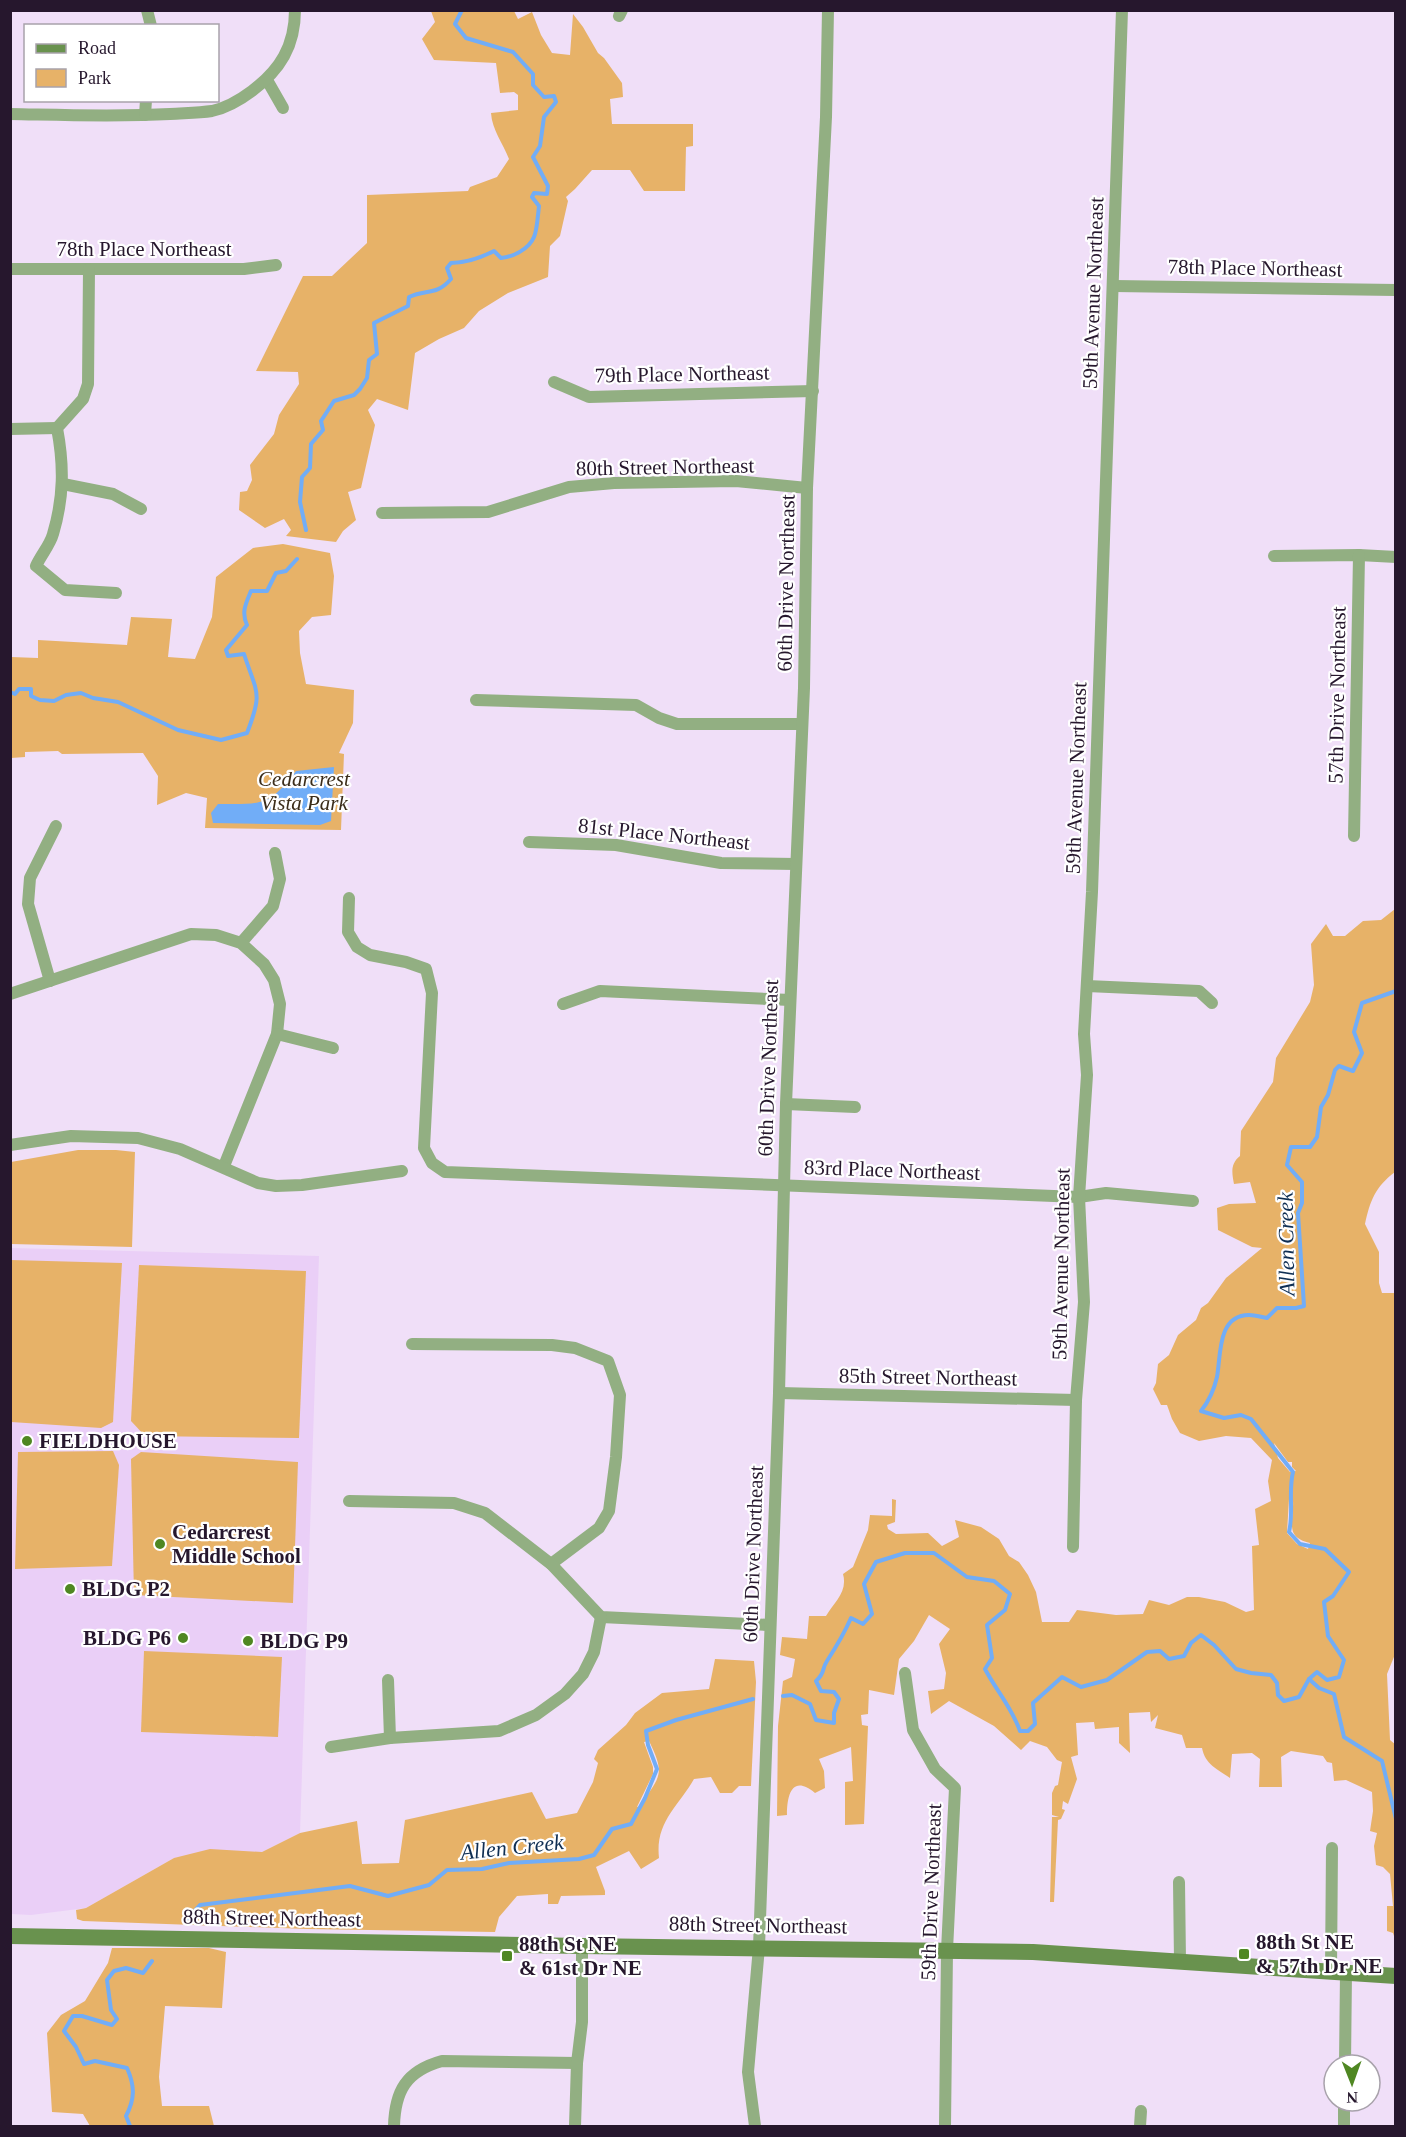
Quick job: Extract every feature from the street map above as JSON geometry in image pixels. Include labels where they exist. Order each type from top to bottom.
[{"type":"main road","name":"88th Street Northeast","points":[[10,1936],[1033,1952],[1395,1976]]},
{"type":"street","points":[[10,114],[145,115],[213,111],[240,101],[267,80],[278,68],[290,48],[296,10]]},
{"type":"street","name":"60th Drive Northeast","points":[[755,2127],[748,2073],[759,1947],[779,1393],[786,1104],[802,724],[807,488],[826,117],[828,10]]},
{"type":"street","name":"59th Avenue Northeast","points":[[1073,1547],[1076,1400],[1084,1302],[1079,1197],[1087,1075],[1084,1034],[1092,892],[1122,10]]},
{"type":"street","points":[[267,80],[283,108]]},
{"type":"street","points":[[145,115],[146,102]]},
{"type":"street","name":"78th Place Northeast","points":[[10,269],[244,269],[276,265]]},
{"type":"street","points":[[10,429],[57,428],[83,399],[88,384],[88,269]]},
{"type":"street","name":"78th Place Northeast","points":[[1113,286],[1395,290]]},
{"type":"street","name":"79th Place Northeast","points":[[554,382],[589,397],[813,391]]},
{"type":"street","points":[[57,428],[63,484],[53,536],[36,566],[65,590],[116,593]]},
{"type":"street","name":"80th Street Northeast","points":[[382,513],[488,512],[569,488],[614,483],[736,481],[807,488]]},
{"type":"street","points":[[63,484],[113,494],[141,509]]},
{"type":"street","name":"57th Drive Northeast","points":[[1354,836],[1359,555]]},
{"type":"street","points":[[1274,556],[1395,557]]},
{"type":"street","points":[[476,700],[636,705],[659,718],[677,724],[802,724]]},
{"type":"street","points":[[50,981],[28,904],[30,878],[56,826]]},
{"type":"street","name":"81st Place Northeast","points":[[529,842],[616,845],[721,863],[796,864]]},
{"type":"street","points":[[241,943],[273,906],[280,879],[275,853]]},
{"type":"street","name":"83rd Place Northeast","points":[[349,898],[348,932],[357,947],[370,955],[406,962],[426,969],[432,993],[424,1148],[432,1163],[445,1172],[1079,1197],[1106,1193],[1193,1201]]},
{"type":"street","points":[[10,994],[191,934],[216,935],[241,943],[264,964],[273,980],[280,1004],[277,1034],[224,1166]]},
{"type":"street","points":[[1087,986],[1199,991],[1212,1003]]},
{"type":"street","points":[[563,1004],[600,991],[790,1000]]},
{"type":"street","points":[[277,1034],[333,1048]]},
{"type":"street","points":[[786,1104],[855,1107]]},
{"type":"street","points":[[10,1145],[71,1136],[138,1137],[180,1149],[224,1166],[258,1183],[276,1186],[302,1185],[402,1171]]},
{"type":"street","points":[[412,1344],[552,1345],[575,1348],[608,1361],[620,1395],[616,1457],[609,1512],[599,1528],[551,1564]]},
{"type":"street","name":"85th Street Northeast","points":[[779,1393],[1076,1400]]},
{"type":"street","points":[[349,1501],[454,1503],[485,1513],[551,1564],[602,1617],[770,1625]]},
{"type":"street","points":[[331,1747],[390,1738],[499,1731],[536,1715],[565,1694],[583,1674],[594,1652],[602,1617]]},
{"type":"street","name":"59th Drive Northeast","points":[[905,1673],[913,1730],[935,1769],[955,1788],[947,1950],[945,2127]]},
{"type":"street","points":[[388,1680],[390,1738]]},
{"type":"street","points":[[1332,1848],[1344,2053]]},
{"type":"street","points":[[1179,1882],[1180,1961]]},
{"type":"street","points":[[575,2127],[577,2063],[582,2022],[582,1946]]},
{"type":"street","points":[[394,2127],[397,2097],[406,2081],[423,2067],[442,2061],[577,2063]]},
{"type":"street","points":[[1140,2127],[1141,2111]]},
{"type":"shaded area","name":"Cedarcrest Middle School","points":[[11,1248],[319,1256],[300,1833],[262,1852],[174,1858],[86,1908],[31,1915],[11,1914]]},
{"type":"green space","points":[[431,11],[514,11],[518,19],[532,12],[541,35],[552,53],[570,55],[573,14],[598,53],[622,83],[623,97],[610,99],[612,124],[693,124],[693,146],[686,147],[685,191],[644,191],[630,170],[592,170],[566,197],[568,201],[560,236],[550,246],[548,277],[508,293],[479,311],[464,328],[415,353],[408,410],[377,399],[368,410],[375,425],[361,488],[348,492],[356,520],[343,531],[336,542],[286,536],[291,530],[284,519],[265,528],[239,510],[240,492],[247,491],[252,480],[250,465],[274,434],[279,415],[299,384],[298,372],[256,371],[303,276],[332,276],[367,243],[367,195],[468,191],[470,187],[497,177],[509,159],[496,131],[491,113],[518,110],[518,95],[514,92],[500,93],[496,63],[434,60],[422,39],[435,22]]},
{"type":"green space","name":"Cedarcrest Vista Park","points":[[283,544],[330,553],[334,576],[331,615],[312,617],[299,631],[300,653],[306,684],[354,690],[353,723],[339,753],[344,754],[341,830],[205,828],[207,798],[186,793],[157,805],[158,776],[143,753],[25,752],[25,757],[11,758],[11,657],[38,658],[38,640],[127,645],[131,617],[172,619],[168,657],[195,659],[212,617],[216,577],[253,548]]},
{"type":"green space","points":[[1395,909],[1395,1172],[1374,1195],[1365,1224],[1379,1252],[1379,1283],[1382,1293],[1396,1293],[1396,1652],[1387,1674],[1390,1740],[1396,1745],[1395,1953],[1393,1933],[1387,1931],[1387,1906],[1393,1906],[1390,1874],[1383,1867],[1376,1865],[1374,1846],[1377,1833],[1370,1831],[1373,1811],[1372,1792],[1346,1780],[1334,1781],[1332,1763],[1327,1762],[1323,1756],[1291,1751],[1281,1757],[1282,1787],[1259,1787],[1260,1759],[1252,1753],[1232,1754],[1230,1778],[1209,1762],[1202,1748],[1186,1748],[1182,1735],[1155,1728],[1158,1715],[1151,1722],[1150,1712],[1129,1713],[1130,1753],[1119,1743],[1119,1727],[1095,1729],[1094,1722],[1076,1723],[1078,1755],[1071,1757],[1077,1779],[1068,1804],[1063,1801],[1062,1809],[1065,1810],[1061,1819],[1058,1820],[1054,1902],[1050,1902],[1052,1817],[1059,1817],[1052,1815],[1052,1793],[1058,1785],[1062,1762],[1057,1760],[1047,1747],[1030,1741],[1021,1750],[994,1726],[949,1701],[931,1714],[928,1691],[944,1689],[946,1673],[939,1644],[950,1629],[929,1615],[914,1641],[899,1659],[894,1695],[869,1690],[868,1714],[861,1715],[862,1725],[868,1726],[864,1824],[845,1825],[845,1782],[853,1781],[851,1747],[819,1759],[824,1771],[825,1788],[815,1793],[807,1788],[796,1786],[792,1789],[788,1800],[787,1815],[777,1816],[778,1726],[783,1681],[792,1677],[795,1659],[780,1655],[782,1637],[807,1639],[809,1616],[826,1616],[842,1592],[843,1574],[853,1567],[868,1530],[870,1515],[892,1516],[892,1499],[896,1500],[895,1522],[887,1525],[888,1529],[896,1534],[928,1533],[942,1546],[959,1537],[955,1520],[981,1527],[999,1539],[1009,1556],[1019,1562],[1028,1575],[1036,1592],[1042,1622],[1069,1622],[1077,1610],[1116,1615],[1143,1614],[1149,1600],[1169,1605],[1187,1597],[1225,1602],[1246,1612],[1254,1610],[1252,1546],[1259,1545],[1255,1509],[1271,1501],[1268,1481],[1272,1460],[1251,1438],[1226,1436],[1199,1441],[1180,1433],[1167,1405],[1161,1405],[1153,1389],[1158,1364],[1169,1355],[1178,1335],[1196,1320],[1201,1308],[1208,1303],[1226,1278],[1262,1248],[1252,1247],[1218,1230],[1217,1208],[1229,1204],[1256,1203],[1250,1182],[1234,1184],[1233,1165],[1240,1156],[1241,1131],[1273,1082],[1276,1058],[1310,1002],[1314,985],[1311,944],[1326,924],[1333,936],[1345,936],[1363,921],[1381,920]],"holes":[[[1274,1443],[1288,1462],[1292,1462],[1292,1467],[1296,1471],[1290,1472],[1278,1458]],[[1289,1499],[1293,1501],[1293,1533],[1310,1543],[1308,1549],[1297,1544],[1287,1533]]]},
{"type":"green space","points":[[78,1150],[135,1152],[132,1247],[11,1244],[11,1162]]},
{"type":"green space","points":[[10,1260],[122,1263],[113,1422],[101,1428],[11,1422]]},
{"type":"green space","points":[[139,1265],[306,1271],[299,1438],[145,1436],[131,1421]]},
{"type":"green space","points":[[113,1451],[119,1465],[112,1566],[15,1569],[18,1452]]},
{"type":"green space","points":[[141,1452],[298,1462],[293,1603],[134,1595],[131,1459]]},
{"type":"green space","points":[[144,1651],[282,1657],[278,1737],[141,1732]]},
{"type":"green space","points":[[715,1659],[754,1661],[756,1682],[751,1786],[739,1786],[732,1793],[720,1793],[711,1777],[694,1779],[664,1825],[659,1845],[659,1858],[641,1869],[629,1851],[596,1867],[605,1895],[561,1896],[558,1904],[548,1904],[548,1894],[517,1896],[499,1917],[495,1932],[307,1929],[77,1919],[76,1910],[86,1908],[174,1858],[210,1849],[262,1852],[300,1833],[357,1821],[362,1864],[399,1863],[405,1820],[532,1792],[546,1819],[577,1813],[593,1782],[598,1763],[594,1759],[598,1750],[626,1725],[635,1713],[662,1693],[709,1689]],"holes":[[[649,1741],[659,1769],[658,1776],[641,1806],[637,1807],[653,1774],[653,1767],[644,1742]]]},
{"type":"green space","points":[[112,1948],[209,1948],[226,1952],[222,2008],[165,2006],[159,2077],[162,2106],[209,2106],[214,2126],[90,2126],[83,2114],[52,2112],[47,2033],[61,2015],[85,2001],[108,1963]]},
{"type":"water","points":[[334,767],[331,821],[320,825],[213,823],[211,813],[218,804],[263,801],[287,783],[296,771]]},
{"type":"waterway","points":[[306,530],[300,502],[302,477],[310,468],[311,444],[323,430],[321,421],[334,401],[354,395],[367,378],[369,360],[377,354],[374,323],[408,306],[409,297],[441,288],[451,279],[447,268],[451,263],[473,259],[494,251],[501,258],[511,256],[525,249],[535,234],[539,206],[532,197],[534,193],[547,194],[548,186],[533,157],[540,146],[544,117],[556,102],[554,96],[544,97],[533,85],[533,74],[513,52],[466,38],[455,24],[462,10]]},
{"type":"waterway","points":[[10,692],[15,694],[19,689],[31,689],[31,696],[40,700],[54,701],[66,695],[81,693],[93,698],[118,702],[178,730],[221,740],[247,733],[257,701],[255,686],[244,654],[228,656],[226,650],[247,625],[244,612],[251,591],[267,591],[276,573],[286,571],[297,559]]},
{"type":"waterway","name":"Allen Creek","points":[[783,1696],[792,1695],[810,1704],[816,1720],[834,1723],[834,1713],[839,1699],[834,1692],[821,1691],[816,1681],[851,1618],[863,1624],[872,1614],[864,1584],[876,1562],[905,1553],[934,1553],[967,1577],[994,1581],[1010,1594],[1005,1610],[987,1625],[992,1658],[985,1669],[1020,1731],[1028,1731],[1035,1724],[1033,1703],[1062,1677],[1081,1687],[1107,1680],[1147,1652],[1160,1651],[1169,1659],[1184,1656],[1191,1643],[1201,1635],[1214,1645],[1236,1669],[1271,1675],[1277,1683],[1278,1695],[1284,1701],[1299,1697],[1309,1679],[1317,1672],[1327,1680],[1339,1677],[1344,1660],[1328,1636],[1324,1602],[1333,1596],[1349,1572],[1325,1549],[1300,1544],[1289,1532],[1293,1472],[1251,1419],[1241,1415],[1224,1418],[1201,1411],[1214,1386],[1220,1348],[1226,1329],[1231,1322],[1249,1315],[1267,1318],[1277,1308],[1304,1306],[1298,1213],[1302,1203],[1302,1182],[1287,1165],[1291,1147],[1310,1147],[1317,1137],[1321,1107],[1328,1095],[1335,1070],[1339,1066],[1353,1071],[1362,1053],[1354,1032],[1362,1003],[1396,991]]},
{"type":"waterway","points":[[1309,1679],[1319,1688],[1334,1694],[1344,1737],[1382,1761],[1396,1819]]},
{"type":"waterway","name":"Allen Creek","points":[[187,1919],[200,1905],[350,1886],[388,1896],[429,1885],[447,1870],[482,1869],[509,1863],[579,1859],[594,1855],[612,1829],[631,1824],[645,1798],[657,1769],[648,1745],[646,1731],[676,1720],[753,1699]]},
{"type":"waterway","name":"Allen Creek","points":[[130,2126],[126,2116],[133,2092],[127,2068],[95,2061],[84,2064],[76,2047],[64,2031],[73,2016],[82,2016],[112,2025],[117,2019],[111,2010],[107,1980],[114,1971],[126,1968],[143,1973],[152,1961]]},
{"type":"place","name":"FIELDHOUSE","points":[[27,1441]]},
{"type":"place","name":"Cedarcrest Middle School","points":[[160,1544]]},
{"type":"place","name":"BLDG P2","points":[[70,1589]]},
{"type":"place","name":"BLDG P6","points":[[183,1638]]},
{"type":"place","name":"BLDG P9","points":[[248,1641]]},
{"type":"place","name":"88th St NE & 57th Dr NE","points":[[1244,1954]]},
{"type":"place","name":"88th St NE & 61st Dr NE","points":[[507,1956]]}]
